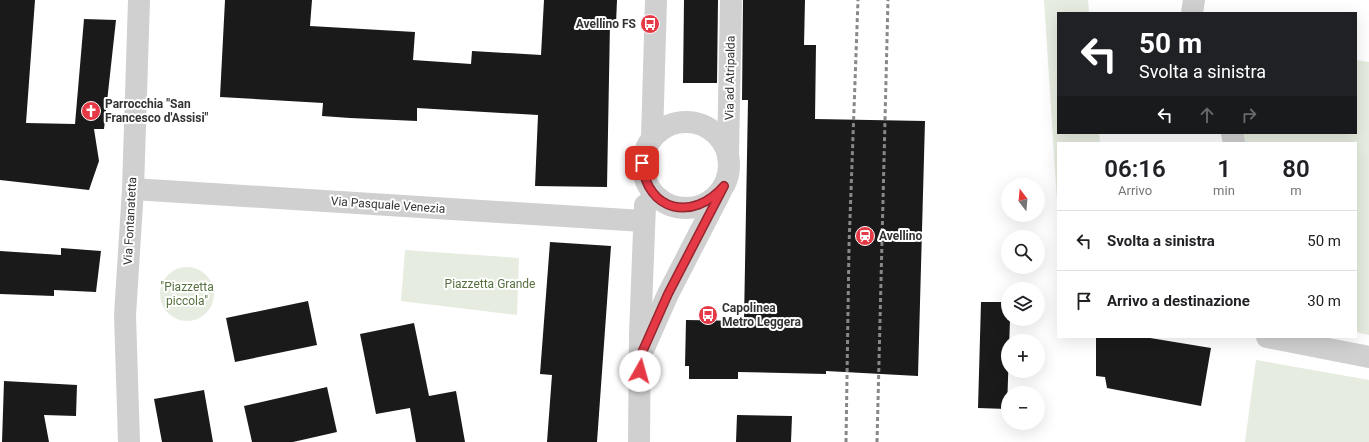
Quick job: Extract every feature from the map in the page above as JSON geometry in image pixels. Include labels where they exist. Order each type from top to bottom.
[{"type":"street","name":"Via Fontanatetta","points":[[129,442],[125,315],[133,189],[139,0]]},
{"type":"street","points":[[652,138],[656,0]]},
{"type":"street","name":"Via ad Atripalda","points":[[728,155],[731,81],[731,0]]},
{"type":"street","points":[[1192,12],[1194,0]]},
{"type":"street","points":[[654,79],[668,110],[677,122]]},
{"type":"street","points":[[699,123],[720,108],[731,81]]},
{"type":"street","points":[[640,357],[668,294],[724,186],[730,165],[728,155],[722,141],[712,130],[699,123],[688,121],[677,122],[659,131],[652,138],[645,149],[642,163],[644,176],[649,188],[659,199],[672,206],[687,208],[701,205],[714,198],[724,186]]},
{"type":"street","points":[[639,442],[643,220],[649,188]]},
{"type":"street","name":"Via Pasquale Venezia","points":[[133,189],[643,220]]},
{"type":"street","points":[[1272,338],[1369,357]]},
{"type":"green space","points":[[1044,0],[1088,0],[1089,12],[1057,12],[1057,134],[1099,134],[1100,142],[1057,142],[1057,201]]},
{"type":"green space","points":[[1357,60],[1369,62],[1369,335],[1357,332],[1357,142],[1242,142],[1240,134],[1357,134]]},
{"type":"green space","name":"Piazzetta Grande","points":[[405,250],[519,258],[517,315],[401,301]]},
{"type":"green space","name":"\"Piazzetta piccola\"","points":[[182,267],[192,267],[202,271],[210,279],[214,289],[214,299],[210,309],[202,317],[192,321],[182,321],[172,317],[164,309],[160,299],[160,289],[164,279],[172,271]]},
{"type":"green space","points":[[1256,360],[1369,380],[1369,442],[1245,442]]},
{"type":"building","name":"Parrocchia \"San Francesco d'Assisi\"","points":[[0,0],[35,0],[26,123],[75,124],[84,19],[116,20],[104,129],[94,129],[99,161],[89,190],[0,180]]},
{"type":"building","points":[[225,0],[312,0],[310,26],[415,32],[413,60],[471,64],[472,51],[541,55],[544,0],[617,0],[616,24],[610,23],[607,187],[535,186],[538,115],[417,108],[417,121],[350,118],[322,116],[323,103],[220,97]]},
{"type":"building","points":[[684,0],[718,0],[717,83],[683,83]]},
{"type":"building","points":[[743,0],[805,0],[804,45],[816,45],[815,119],[925,121],[918,376],[826,371],[826,374],[738,372],[738,379],[689,379],[689,366],[685,366],[686,320],[744,321],[748,100],[742,100]]},
{"type":"building","points":[[550,242],[611,246],[597,442],[547,442],[552,375],[540,374]]},
{"type":"building","points":[[61,248],[101,251],[96,292],[54,290],[54,296],[0,294],[0,251],[61,255]]},
{"type":"building","points":[[308,301],[317,345],[235,362],[226,318]]},
{"type":"building","points":[[981,302],[1001,302],[1001,326],[1010,326],[1010,334],[1001,334],[1001,378],[1008,378],[1008,386],[1001,386],[1001,409],[978,408]]},
{"type":"building","points":[[414,323],[429,396],[456,391],[465,442],[416,442],[410,408],[376,414],[360,334]]},
{"type":"building","points":[[1096,338],[1150,338],[1211,348],[1201,406],[1107,388],[1105,377],[1096,376]]},
{"type":"building","points":[[4,381],[77,385],[76,416],[44,415],[49,442],[2,442]]},
{"type":"building","points":[[327,387],[337,432],[293,442],[252,442],[244,406]]},
{"type":"building","points":[[204,390],[213,442],[162,442],[154,399]]},
{"type":"building","points":[[737,415],[792,416],[791,442],[736,442]]},
{"type":"railway","points":[[846,442],[849,246],[858,0]]},
{"type":"railway","points":[[877,442],[888,0]]},
{"type":"place","name":"Avellino FS","points":[[650,24]]},
{"type":"place","name":"Parrocchia \"San Francesco d'Assisi\"","points":[[91,111]]},
{"type":"place","name":"Avellino","points":[[865,236]]},
{"type":"place","name":"Capolinea Metro Leggera","points":[[708,315]]},
{"type":"route","points":[[640,371],[640,357],[668,294],[724,186],[714,198],[701,205],[687,208],[672,206],[659,199],[649,188],[644,176],[642,163]]}]
